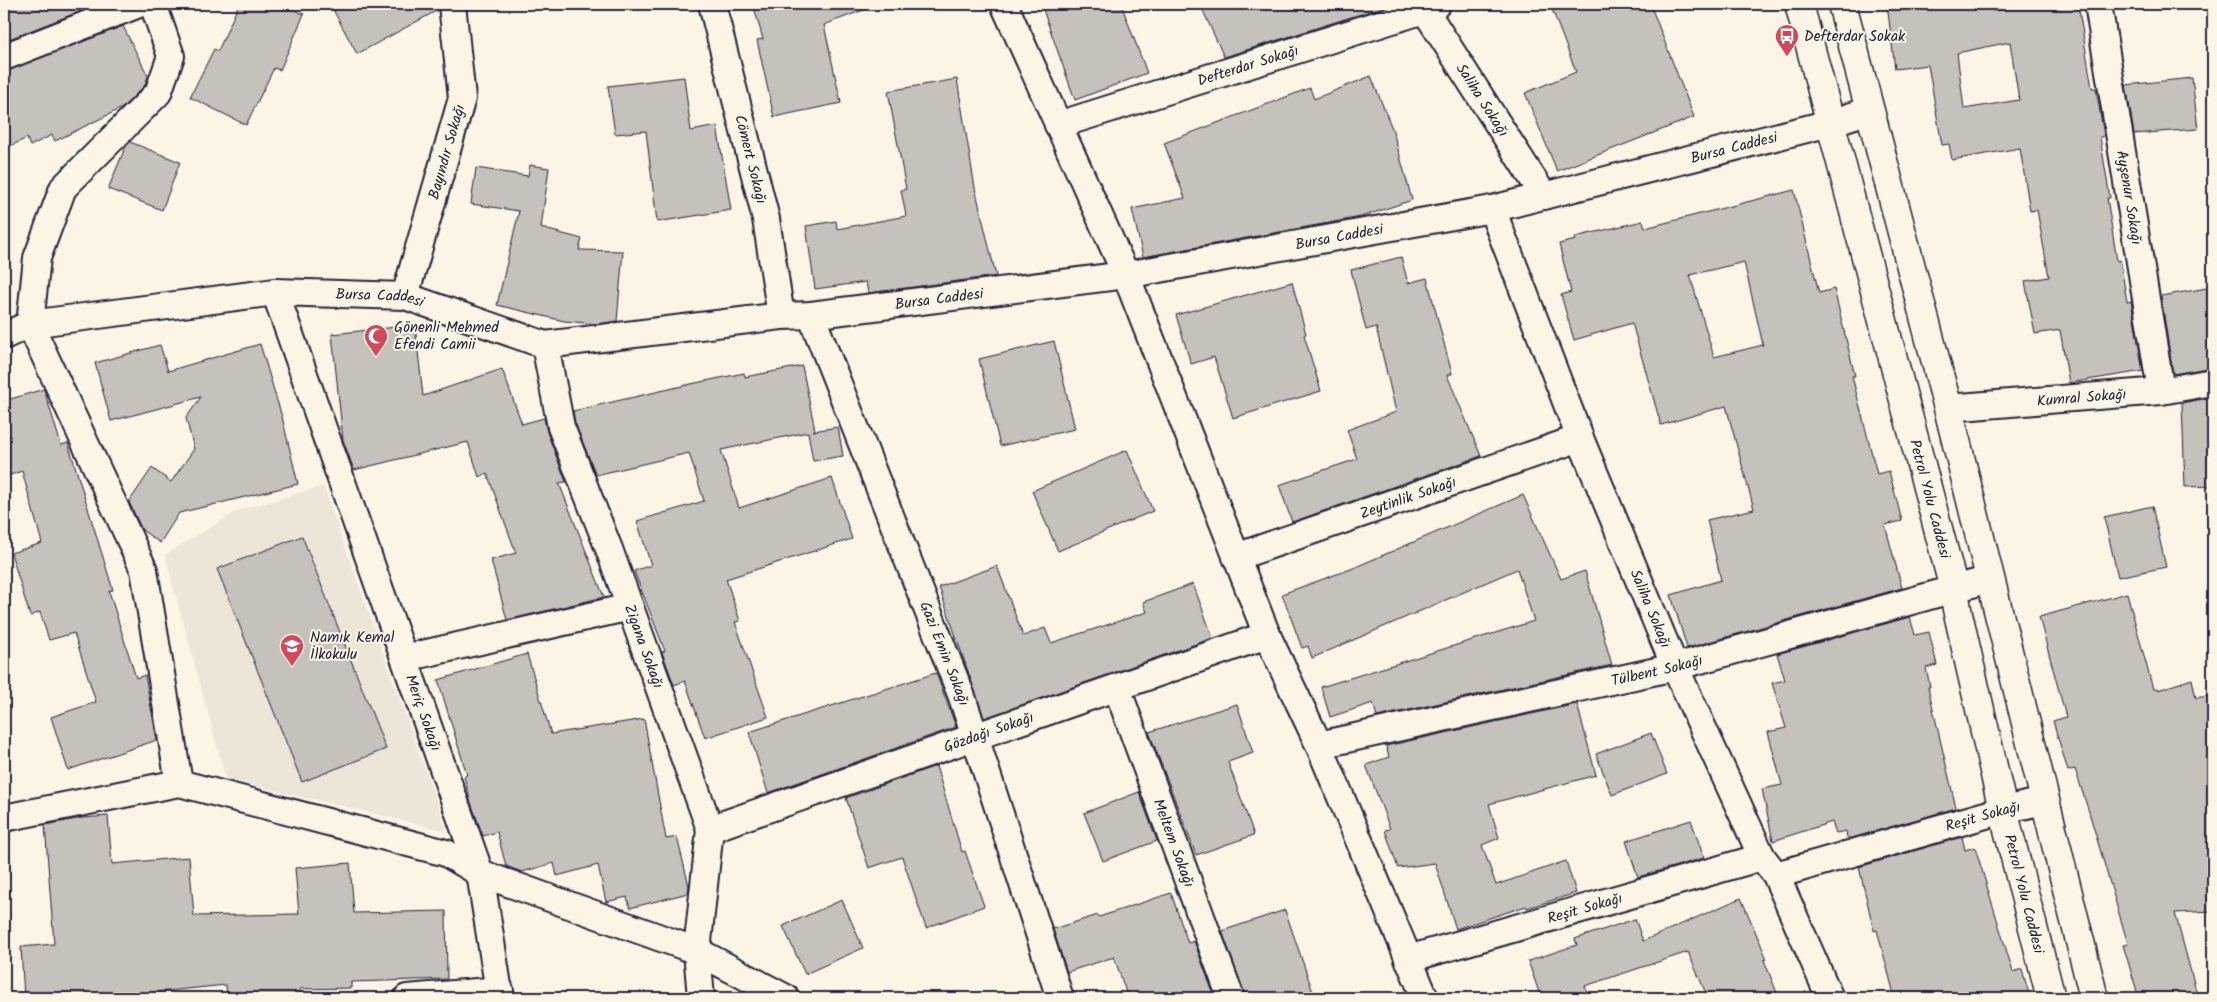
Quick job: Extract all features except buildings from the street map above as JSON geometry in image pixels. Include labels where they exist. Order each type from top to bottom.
[{"type":"main road","name":"Petrol Yolu Caddesi","points":[[1799,4],[1954,589],[2004,810],[2051,998]]},
{"type":"main road","points":[[1842,4],[1948,408],[2094,998]]},
{"type":"street","points":[[4,57],[139,4]]},
{"type":"street","points":[[153,4],[170,56],[158,93],[63,188],[37,258],[30,324],[144,570],[179,783]]},
{"type":"street","name":"Bayındır Sokağı","points":[[405,296],[462,98],[452,4]]},
{"type":"street","name":"Cömert Sokağı","points":[[712,4],[766,219],[781,316]]},
{"type":"street","points":[[1004,4],[1126,275],[1267,635],[1319,745],[1425,998]]},
{"type":"street","name":"Ayşenur Sokağı","points":[[2098,4],[2161,391]]},
{"type":"street","name":"Defterdar Sokağı","points":[[1058,125],[1428,6]]},
{"type":"street","name":"Saliha Sokağı","points":[[1428,6],[1544,196]]},
{"type":"street","name":"Bursa Caddesi","points":[[4,336],[30,324],[276,292],[405,296],[544,345],[781,316],[811,315],[1126,275],[1492,208],[1830,123],[1870,110]]},
{"type":"street","name":"Saliha Sokağı","points":[[1492,208],[1580,438],[1675,666],[1830,998]]},
{"type":"street","name":"Meriç Sokağı","points":[[276,292],[480,873],[500,994]]},
{"type":"street","name":"Gazi Emin Sokağı","points":[[811,315],[962,696],[1060,998]]},
{"type":"street","name":"Zigana Sokağı","points":[[544,345],[561,427],[630,607],[710,829],[697,951],[701,998]]},
{"type":"street","name":"Kumral Sokağı","points":[[1948,408],[2161,391],[2213,382]]},
{"type":"street","name":"Zeytinlik Sokağı","points":[[1236,556],[1580,438]]},
{"type":"street","name":"Tülbent Sokağı","points":[[1319,745],[1675,666],[1990,579]]},
{"type":"street","points":[[405,658],[630,607]]},
{"type":"street","name":"Gözdağı Sokağı","points":[[710,829],[1267,635]]},
{"type":"street","name":"Meltem Sokağı","points":[[1117,688],[1231,998]]},
{"type":"street","points":[[4,818],[179,783],[446,853],[480,873],[697,951],[786,998]]},
{"type":"street","name":"Reşit Sokağı","points":[[1408,959],[1769,866],[2045,801]]},
{"type":"street","points":[[407,998],[500,994]]},
{"type":"shaded area","name":"Namık Kemal İlkokulu","points":[[323,486],[447,831],[226,779],[165,555],[237,511]]},
{"type":"place","name":"Defterdar Sokak","points":[[1787,57]]},
{"type":"place","name":"Gönenli Mehmed Efendi Camii","points":[[376,357]]},
{"type":"place","name":"Namık Kemal İlkokulu","points":[[292,667]]}]
